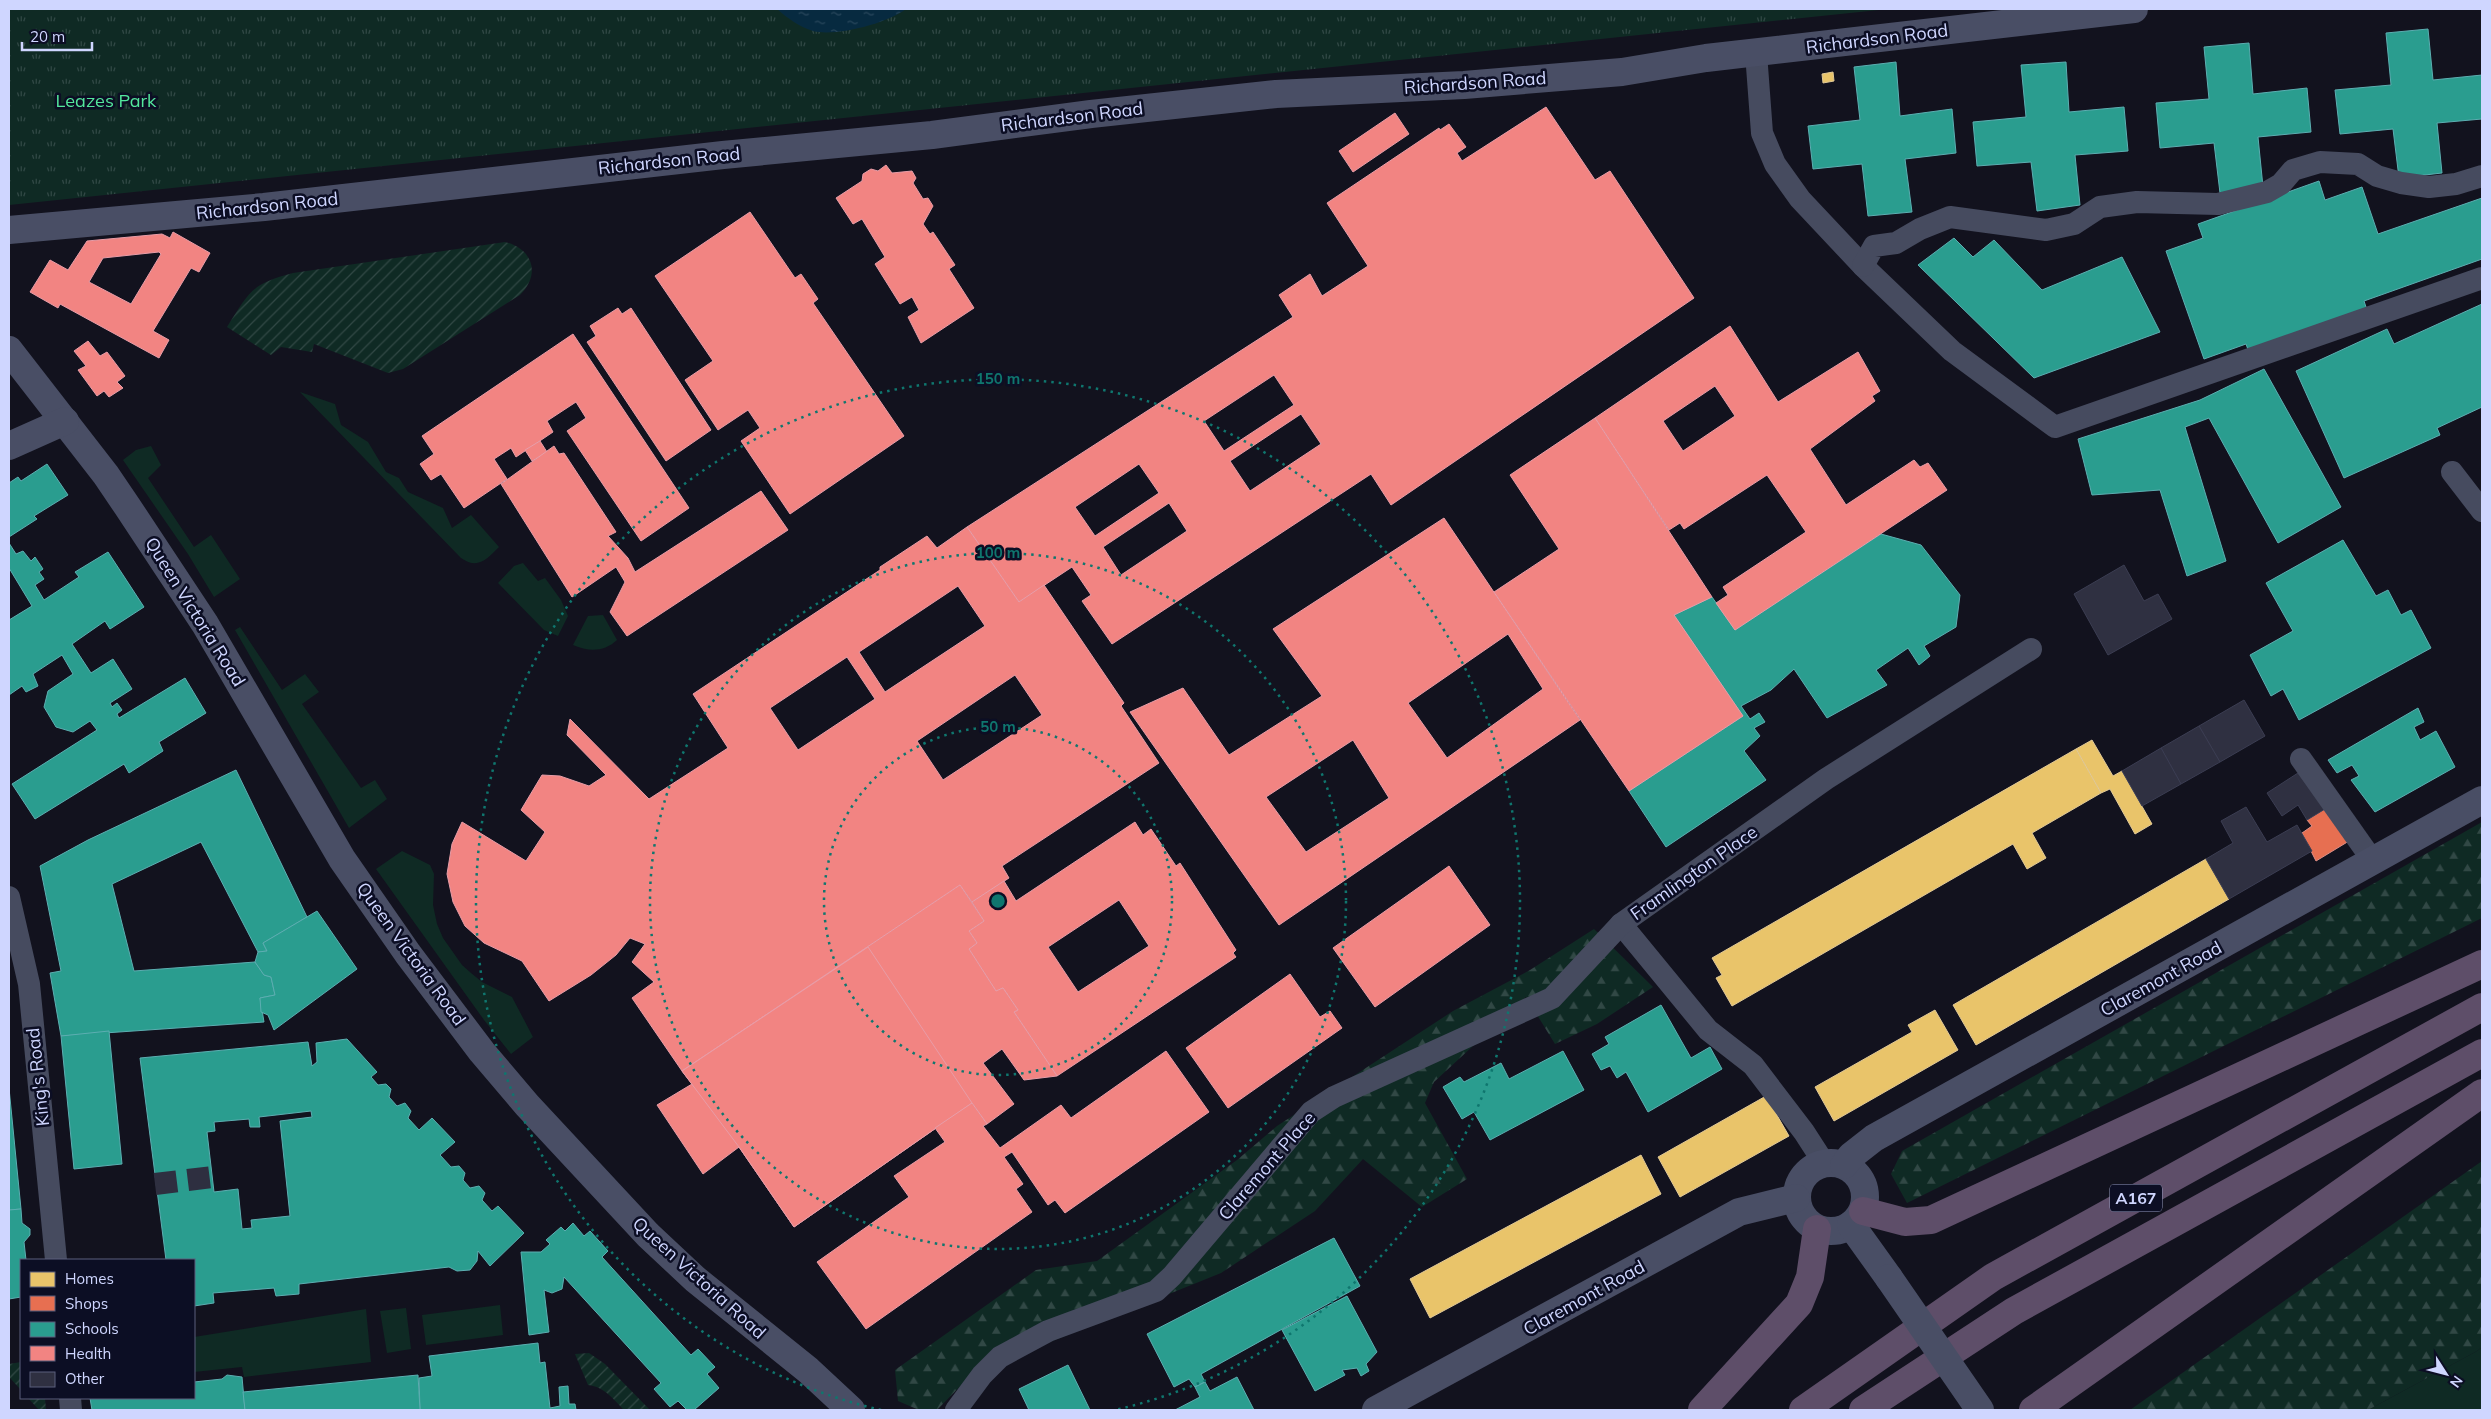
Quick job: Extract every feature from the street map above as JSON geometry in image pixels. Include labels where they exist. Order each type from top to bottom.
[{"type":"highway","points":[[1857,1218],[1905,1222],[1931,1220],[2482,964]]},
{"type":"highway","name":"A167","points":[[1803,1410],[1993,1277],[2482,1006]]},
{"type":"highway","name":"A167","points":[[1864,1410],[2014,1311],[2482,1053]]},
{"type":"highway","points":[[2033,1410],[2482,1093]]},
{"type":"highway","points":[[1702,1410],[1799,1304],[1810,1277],[1817,1229]]},
{"type":"street","name":"Richardson Road","points":[[9,230],[264,207],[723,154],[932,135],[1100,113],[1276,94],[1464,85],[1612,73],[1706,58],[2134,9]]},
{"type":"street","points":[[1756,53],[1762,133],[1774,164],[1800,199],[1863,266],[1952,351],[2055,427],[2482,278]]},
{"type":"street","points":[[1863,266],[1874,246],[1896,243],[1920,229],[1950,217],[2046,230],[2074,224],[2100,207],[2128,203],[2218,204],[2267,192],[2281,184],[2293,170],[2320,162],[2358,164],[2377,176],[2401,183],[2429,187],[2456,184],[2482,176]]},
{"type":"street","name":"Queen Victoria Road","points":[[9,350],[110,481],[205,624],[325,831],[360,886],[408,954],[482,1052],[526,1105],[648,1235],[695,1279],[808,1370],[851,1410]]},
{"type":"street","points":[[9,446],[64,421]]},
{"type":"street","points":[[2452,472],[2482,511]]},
{"type":"street","name":"Framlington Place","points":[[1834,1164],[1804,1132],[1752,1065],[1708,1030],[1621,924],[1826,779],[2031,649]]},
{"type":"street","points":[[2301,759],[2373,861]]},
{"type":"street","name":"Claremont Road","points":[[1834,1164],[1851,1156],[1874,1138],[2482,800]]},
{"type":"street","name":"King's Road","points":[[9,897],[29,984],[56,1259]]},
{"type":"street","name":"Claremont Place","points":[[956,1410],[982,1375],[1000,1357],[1020,1345],[1048,1331],[1156,1291],[1172,1276],[1311,1112],[1334,1097],[1552,998],[1621,924]]},
{"type":"street","points":[[1834,1164],[1854,1171],[1863,1184],[1866,1200],[1857,1218],[1840,1230],[1829,1232],[1817,1229],[1802,1216],[1796,1198],[1798,1186],[1804,1176],[1813,1168],[1834,1164]]},
{"type":"street","name":"Claremont Road","points":[[1376,1410],[1739,1212],[1796,1198]]},
{"type":"street","points":[[1857,1218],[1889,1278],[1980,1410]]},
{"type":"green space","name":"Leazes Park","points":[[9,9],[1888,9],[9,205]]},
{"type":"green space","points":[[505,242],[515,245],[528,256],[532,271],[527,287],[520,295],[403,369],[388,373],[314,344],[312,352],[281,347],[271,355],[227,327],[241,305],[253,291],[260,285],[279,277],[293,273]]},
{"type":"green space","points":[[300,392],[335,404],[341,425],[368,442],[386,472],[399,478],[408,492],[443,508],[452,528],[471,515],[499,547],[482,562],[472,563],[461,558]]},
{"type":"green space","points":[[151,446],[161,465],[148,478],[194,547],[211,535],[240,579],[214,597],[188,554],[123,460],[136,450]]},
{"type":"green space","points":[[523,563],[538,581],[545,578],[561,600],[568,616],[558,636],[544,630],[498,583],[514,566]]},
{"type":"green space","points":[[603,615],[617,640],[607,647],[596,650],[573,645],[588,616]]},
{"type":"green space","points":[[240,627],[282,690],[305,674],[319,692],[302,704],[361,788],[375,780],[387,799],[349,828],[235,630]]},
{"type":"green space","points":[[2482,822],[2482,918],[1907,1203],[1891,1174],[1902,1151]]},
{"type":"green space","points":[[402,851],[430,865],[434,874],[433,905],[437,924],[443,938],[462,965],[482,982],[512,997],[533,1037],[511,1054],[484,1020],[376,869]]},
{"type":"green space","points":[[1594,929],[1653,987],[1597,1024],[1555,1044],[1526,997],[1434,1082],[1425,1103],[1467,1179],[1422,1207],[1363,1159],[1315,1211],[1221,1273],[973,1373],[937,1410],[919,1410],[898,1401],[895,1370],[1036,1270],[1097,1261],[1237,1160],[1277,1126],[1453,1011],[1530,970]]},
{"type":"green space","points":[[2482,1161],[2482,1347],[2477,1351],[2368,1410],[2130,1410]]},
{"type":"green space","points":[[500,1305],[503,1335],[426,1345],[422,1315]]},
{"type":"green space","points":[[406,1308],[411,1349],[387,1353],[380,1311]]},
{"type":"green space","points":[[366,1309],[371,1362],[244,1377],[242,1367],[195,1372],[195,1337]]},
{"type":"green space","points":[[2482,1347],[2482,1410],[2368,1410],[2477,1351]]},
{"type":"green space","points":[[589,1353],[605,1364],[650,1410],[624,1410],[604,1391],[588,1385],[575,1354]]},
{"type":"green space","points":[[20,1362],[20,1389],[9,1377],[9,1364]]},
{"type":"green space","points":[[29,1399],[45,1399],[46,1410],[39,1410]]},
{"type":"water","points":[[777,9],[906,9],[887,19],[861,28],[823,32],[803,27]]},
{"type":"building: Homes","points":[[1833,72],[1834,81],[1823,83],[1822,74]]},
{"type":"building: Homes","points":[[2092,740],[2113,776],[2122,771],[2152,824],[2135,834],[2110,789],[2101,793],[2076,749]]},
{"type":"building: Homes","points":[[2076,749],[2101,793],[2032,833],[2046,858],[2027,869],[2013,844],[1732,1006],[1716,978],[1722,975],[1712,958]]},
{"type":"building: Homes","points":[[2206,859],[2229,899],[1976,1045],[1953,1005]]},
{"type":"building: Homes","points":[[1935,1010],[1958,1050],[1834,1121],[1815,1087],[1912,1032],[1908,1025]]},
{"type":"building: Homes","points":[[1766,1096],[1789,1136],[1680,1197],[1658,1157]]},
{"type":"building: Homes","points":[[1641,1155],[1661,1194],[1430,1318],[1410,1279]]},
{"type":"building: Shops","points":[[2325,809],[2349,841],[2316,861],[2302,833],[2312,826],[2307,820]]},
{"type":"building: Schools","points":[[2428,29],[2433,80],[2482,75],[2482,119],[2437,123],[2442,173],[2399,178],[2393,129],[2340,134],[2335,90],[2391,85],[2386,33]]},
{"type":"building: Schools","points":[[2249,43],[2253,94],[2307,88],[2311,132],[2258,137],[2263,187],[2220,193],[2214,143],[2160,148],[2156,103],[2209,99],[2204,47]]},
{"type":"building: Schools","points":[[1896,62],[1900,116],[1952,109],[1956,153],[1905,159],[1912,212],[1868,216],[1862,164],[1813,169],[1808,126],[1860,120],[1854,67]]},
{"type":"building: Schools","points":[[2066,62],[2069,112],[2124,107],[2128,151],[2075,155],[2080,205],[2037,211],[2031,162],[1977,166],[1973,122],[2026,117],[2021,65]]},
{"type":"building: Schools","points":[[2319,181],[2325,200],[2362,187],[2378,234],[2482,198],[2482,259],[2364,301],[2368,313],[2250,355],[2246,344],[2204,359],[2166,251],[2203,238],[2198,224]]},
{"type":"building: Schools","points":[[1954,238],[1973,257],[1994,240],[2042,290],[2122,257],[2160,332],[2034,378],[1918,265]]},
{"type":"building: Schools","points":[[2482,304],[2482,407],[2437,428],[2440,435],[2344,478],[2296,371],[2387,329],[2394,344]]},
{"type":"building: Schools","points":[[2264,369],[2341,507],[2278,543],[2209,418],[2185,427],[2226,561],[2187,576],[2160,490],[2092,495],[2078,439],[2200,400]]},
{"type":"building: Schools","points":[[47,464],[68,495],[34,516],[37,519],[9,537],[9,483],[18,477],[21,481]]},
{"type":"building: Schools","points":[[1881,534],[1921,545],[1960,595],[1956,627],[1924,646],[1930,656],[1919,665],[1908,648],[1876,670],[1887,685],[1827,718],[1794,669],[1771,690],[1741,706],[1750,719],[1759,713],[1765,722],[1754,728],[1760,736],[1744,751],[1766,780],[1666,847],[1629,791],[1743,716],[1674,615],[1712,597],[1735,630]]},
{"type":"building: Schools","points":[[2343,540],[2376,596],[2388,590],[2401,615],[2411,610],[2431,648],[2299,720],[2283,689],[2271,696],[2250,655],[2293,631],[2266,583]]},
{"type":"building: Schools","points":[[9,543],[16,554],[23,551],[31,561],[35,557],[43,569],[39,572],[44,579],[35,585],[44,600],[79,577],[75,572],[108,552],[144,607],[110,629],[105,621],[72,644],[91,673],[113,659],[132,689],[110,703],[112,707],[117,703],[122,710],[117,714],[119,718],[185,678],[206,713],[159,742],[163,751],[129,773],[124,764],[35,819],[12,784],[97,730],[90,721],[73,732],[56,727],[44,707],[48,691],[73,674],[62,655],[33,674],[38,686],[26,692],[22,686],[9,695],[9,620],[32,606],[9,568]]},
{"type":"building: Schools","points":[[2418,708],[2424,722],[2414,727],[2420,740],[2436,731],[2455,767],[2375,812],[2351,780],[2359,776],[2352,765],[2337,773],[2328,760]]},
{"type":"building: Schools","points":[[236,770],[307,917],[263,943],[267,951],[258,952],[201,842],[112,884],[134,971],[255,962],[264,975],[271,977],[275,995],[260,998],[264,1022],[61,1036],[50,973],[61,971],[40,866],[88,840]]},
{"type":"building: Schools","points":[[317,911],[357,969],[274,1030],[268,1015],[261,1012],[260,998],[275,995],[271,977],[264,975],[255,962],[258,952],[267,951],[263,943]]},
{"type":"building: Schools","points":[[1661,1005],[1691,1058],[1710,1047],[1722,1069],[1648,1112],[1626,1072],[1617,1078],[1610,1066],[1601,1070],[1592,1054],[1609,1044],[1605,1037]]},
{"type":"building: Schools","points":[[109,1031],[122,1164],[74,1169],[61,1036]]},
{"type":"building: Schools","points":[[347,1039],[377,1072],[371,1077],[378,1085],[386,1084],[391,1089],[389,1097],[397,1106],[405,1103],[411,1111],[408,1118],[419,1130],[432,1118],[455,1142],[440,1155],[451,1167],[459,1166],[465,1173],[463,1180],[470,1188],[479,1186],[485,1193],[482,1200],[492,1211],[498,1206],[524,1233],[490,1266],[478,1251],[477,1261],[470,1270],[457,1271],[449,1267],[299,1284],[299,1294],[276,1296],[274,1288],[213,1293],[214,1303],[195,1306],[195,1259],[166,1259],[140,1058],[308,1042],[312,1066],[317,1062],[316,1043]],"holes":[[[311,1111],[312,1117],[280,1121],[290,1216],[251,1220],[252,1228],[242,1229],[238,1189],[214,1192],[207,1132],[215,1131],[214,1122],[249,1119],[250,1127],[260,1127],[259,1117]]]},
{"type":"building: Schools","points":[[1563,1051],[1584,1090],[1490,1140],[1474,1112],[1462,1119],[1443,1087],[1460,1077],[1464,1082],[1501,1063],[1509,1079]]},
{"type":"building: Schools","points":[[9,1088],[21,1209],[9,1210]]},
{"type":"building: Schools","points":[[21,1209],[22,1223],[30,1229],[30,1235],[24,1242],[26,1259],[20,1259],[20,1297],[9,1299],[9,1210]]},
{"type":"building: Schools","points":[[573,1223],[584,1236],[590,1231],[608,1251],[602,1257],[691,1355],[698,1349],[715,1367],[707,1374],[719,1388],[694,1410],[687,1410],[678,1401],[670,1407],[654,1389],[661,1383],[564,1277],[562,1289],[552,1293],[544,1290],[549,1332],[529,1335],[521,1252],[541,1252],[550,1244],[546,1240],[561,1227],[565,1231]]},
{"type":"building: Schools","points":[[1334,1238],[1360,1286],[1201,1374],[1205,1382],[1195,1387],[1189,1379],[1174,1387],[1147,1334]]},
{"type":"building: Schools","points":[[1347,1296],[1377,1352],[1366,1364],[1369,1371],[1361,1376],[1357,1368],[1342,1370],[1345,1375],[1315,1391],[1282,1330]]},
{"type":"building: Schools","points":[[538,1343],[540,1363],[545,1362],[550,1408],[560,1406],[559,1387],[568,1386],[569,1404],[575,1404],[576,1410],[420,1410],[419,1378],[432,1376],[429,1356]]},
{"type":"building: Schools","points":[[1068,1365],[1090,1410],[1029,1410],[1019,1389]]},
{"type":"building: Schools","points":[[227,1375],[242,1377],[245,1410],[92,1410],[90,1399],[195,1399],[195,1382],[222,1379]]},
{"type":"building: Schools","points":[[418,1375],[420,1410],[245,1410],[243,1392]]},
{"type":"building: Schools","points":[[1237,1377],[1254,1410],[1175,1410],[1200,1397],[1195,1387],[1205,1382],[1210,1391]]},
{"type":"building: Health","points":[[1546,107],[1595,180],[1610,171],[1694,298],[1391,505],[1371,474],[1112,644],[1082,601],[1091,595],[1072,567],[1019,602],[967,527],[1293,317],[1279,295],[1310,274],[1322,296],[1368,266],[1327,203],[1439,128],[1440,130],[1449,124],[1466,147],[1457,153],[1462,161]],"holes":[[[1274,375],[1294,405],[1224,451],[1204,421]],[[1301,414],[1321,444],[1250,491],[1230,461]],[[1139,464],[1159,493],[1095,536],[1075,507]],[[1169,503],[1187,531],[1121,575],[1103,547]]]},
{"type":"building: Health","points":[[1395,113],[1409,134],[1353,172],[1339,151]]},
{"type":"building: Health","points":[[886,165],[892,173],[912,171],[916,178],[913,183],[923,199],[928,198],[933,206],[923,224],[930,234],[933,232],[955,265],[949,269],[974,308],[921,343],[908,317],[919,310],[912,297],[900,304],[875,264],[885,257],[862,219],[853,224],[836,198],[862,181],[863,174],[871,169],[878,171]]},
{"type":"building: Health","points":[[750,212],[795,278],[801,274],[818,299],[813,303],[904,436],[790,514],[741,441],[760,428],[748,410],[718,430],[685,380],[713,361],[655,276]]},
{"type":"building: Health","points":[[173,232],[210,253],[199,272],[191,268],[153,331],[169,340],[159,358],[60,304],[58,308],[30,292],[50,260],[68,270],[87,241],[162,234],[170,238]],"holes":[[[159,252],[161,254],[131,304],[89,282],[103,258]]]},
{"type":"building: Health","points":[[618,308],[622,314],[631,308],[711,430],[666,461],[587,342],[596,336],[590,326]]},
{"type":"building: Health","points":[[1730,326],[1778,402],[1858,352],[1880,391],[1872,396],[1875,401],[1810,449],[1846,505],[1914,460],[1920,467],[1928,463],[1947,490],[1735,630],[1716,603],[1728,595],[1723,587],[1806,532],[1767,475],[1684,529],[1680,523],[1669,530],[1595,418]],"holes":[[[1715,386],[1735,416],[1683,451],[1663,421]]]},
{"type":"building: Health","points":[[573,334],[689,508],[641,541],[567,431],[586,418],[576,402],[547,421],[553,432],[516,457],[511,448],[494,459],[507,479],[464,508],[441,474],[431,480],[420,464],[434,454],[422,436]]},
{"type":"building: Health","points":[[88,341],[100,356],[107,352],[125,376],[117,382],[123,388],[109,397],[104,391],[97,396],[78,370],[86,366],[74,351]]},
{"type":"building: Health","points":[[1595,418],[1712,597],[1674,615],[1743,716],[1629,791],[1494,592],[1559,549],[1510,475]]},
{"type":"building: Health","points":[[540,441],[547,452],[532,461],[525,450]]},
{"type":"building: Health","points":[[554,446],[559,454],[564,453],[616,532],[608,536],[628,558],[635,572],[761,491],[788,530],[627,636],[610,612],[625,582],[616,567],[572,597],[501,484]]},
{"type":"building: Health","points":[[1444,518],[1580,720],[1279,925],[1130,712],[1183,688],[1229,755],[1322,696],[1273,629]],"holes":[[[1508,634],[1543,689],[1447,758],[1408,703]],[[1353,740],[1389,798],[1306,852],[1266,797]]]},
{"type":"building: Health","points":[[967,527],[1019,602],[1044,585],[1124,703],[1121,706],[1159,763],[1002,866],[1009,878],[972,902],[960,885],[682,1071],[632,998],[654,982],[632,962],[645,944],[630,938],[616,955],[591,975],[549,1001],[522,961],[484,943],[465,926],[453,902],[447,874],[452,844],[462,822],[526,861],[545,832],[521,810],[542,775],[560,776],[589,786],[606,775],[567,735],[570,719],[649,799],[728,748],[693,694],[880,570],[880,567],[927,536],[937,548]],"holes":[[[958,586],[985,626],[885,692],[859,652]],[[847,657],[875,699],[798,750],[770,708]],[[1015,675],[1042,715],[943,780],[917,741]]]},
{"type":"building: Health","points":[[1135,822],[1143,835],[1151,829],[1176,866],[1180,863],[1236,950],[1233,953],[1236,957],[1057,1076],[1014,1012],[1018,1010],[1003,988],[996,991],[969,949],[977,943],[969,931],[984,921],[972,902],[1004,881],[1016,901]],"holes":[[[1119,900],[1149,946],[1078,992],[1048,947]]]},
{"type":"building: Health","points":[[1449,866],[1490,925],[1375,1007],[1333,948]]},
{"type":"building: Health","points":[[960,885],[984,921],[969,931],[977,943],[969,949],[996,991],[1003,988],[1018,1010],[1014,1012],[1057,1076],[1024,1080],[1002,1049],[983,1063],[1014,1104],[987,1124],[972,1103],[794,1227],[739,1147],[703,1174],[657,1105],[692,1084],[682,1071]]},
{"type":"building: Health","points":[[868,947],[972,1103],[794,1227],[739,1147],[682,1071]]},
{"type":"building: Health","points":[[1290,974],[1320,1017],[1330,1011],[1342,1028],[1228,1108],[1186,1048]]},
{"type":"building: Health","points":[[1166,1051],[1209,1112],[1065,1213],[1055,1200],[1048,1205],[1012,1152],[1004,1157],[1023,1184],[1016,1189],[1032,1212],[866,1329],[817,1262],[909,1197],[894,1176],[945,1142],[935,1128],[972,1103],[987,1124],[983,1126],[1000,1148],[1061,1105],[1071,1118]]},
{"type":"building: Other","points":[[2124,565],[2144,601],[2158,594],[2172,619],[2108,655],[2074,594]]},
{"type":"building: Other","points":[[2244,700],[2265,736],[2220,762],[2199,726]]},
{"type":"building: Other","points":[[2199,726],[2220,762],[2181,784],[2161,748]]},
{"type":"building: Other","points":[[2161,748],[2181,784],[2142,806],[2122,771]]},
{"type":"building: Other","points":[[2298,773],[2325,809],[2307,820],[2298,805],[2282,816],[2267,793]]},
{"type":"building: Other","points":[[2246,807],[2267,842],[2297,825],[2312,851],[2229,899],[2206,859],[2233,843],[2221,821]]},
{"type":"tunnel","points":[[155,1184],[212,1177]]}]
